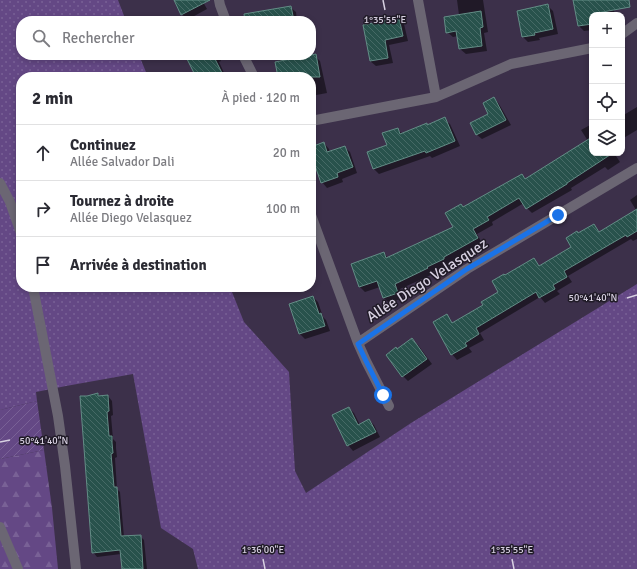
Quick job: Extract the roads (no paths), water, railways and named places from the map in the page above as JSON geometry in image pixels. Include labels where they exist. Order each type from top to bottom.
[{"type":"street","points":[[220,0],[220,5],[224,16]]},
{"type":"street","points":[[418,0],[436,97]]},
{"type":"street","points":[[625,32],[637,23]]},
{"type":"street","points":[[316,121],[436,97],[511,64],[589,49]]},
{"type":"street","points":[[246,60],[252,72]]},
{"type":"street","name":"Allée Diego Velasquez","points":[[358,344],[467,269],[637,168]]},
{"type":"street","points":[[0,183],[10,202],[16,219]]},
{"type":"street","points":[[316,228],[358,344],[389,406]]},
{"type":"street","points":[[34,292],[58,416],[66,472],[76,569]]},
{"type":"street","points":[[0,527],[18,569]]}]
